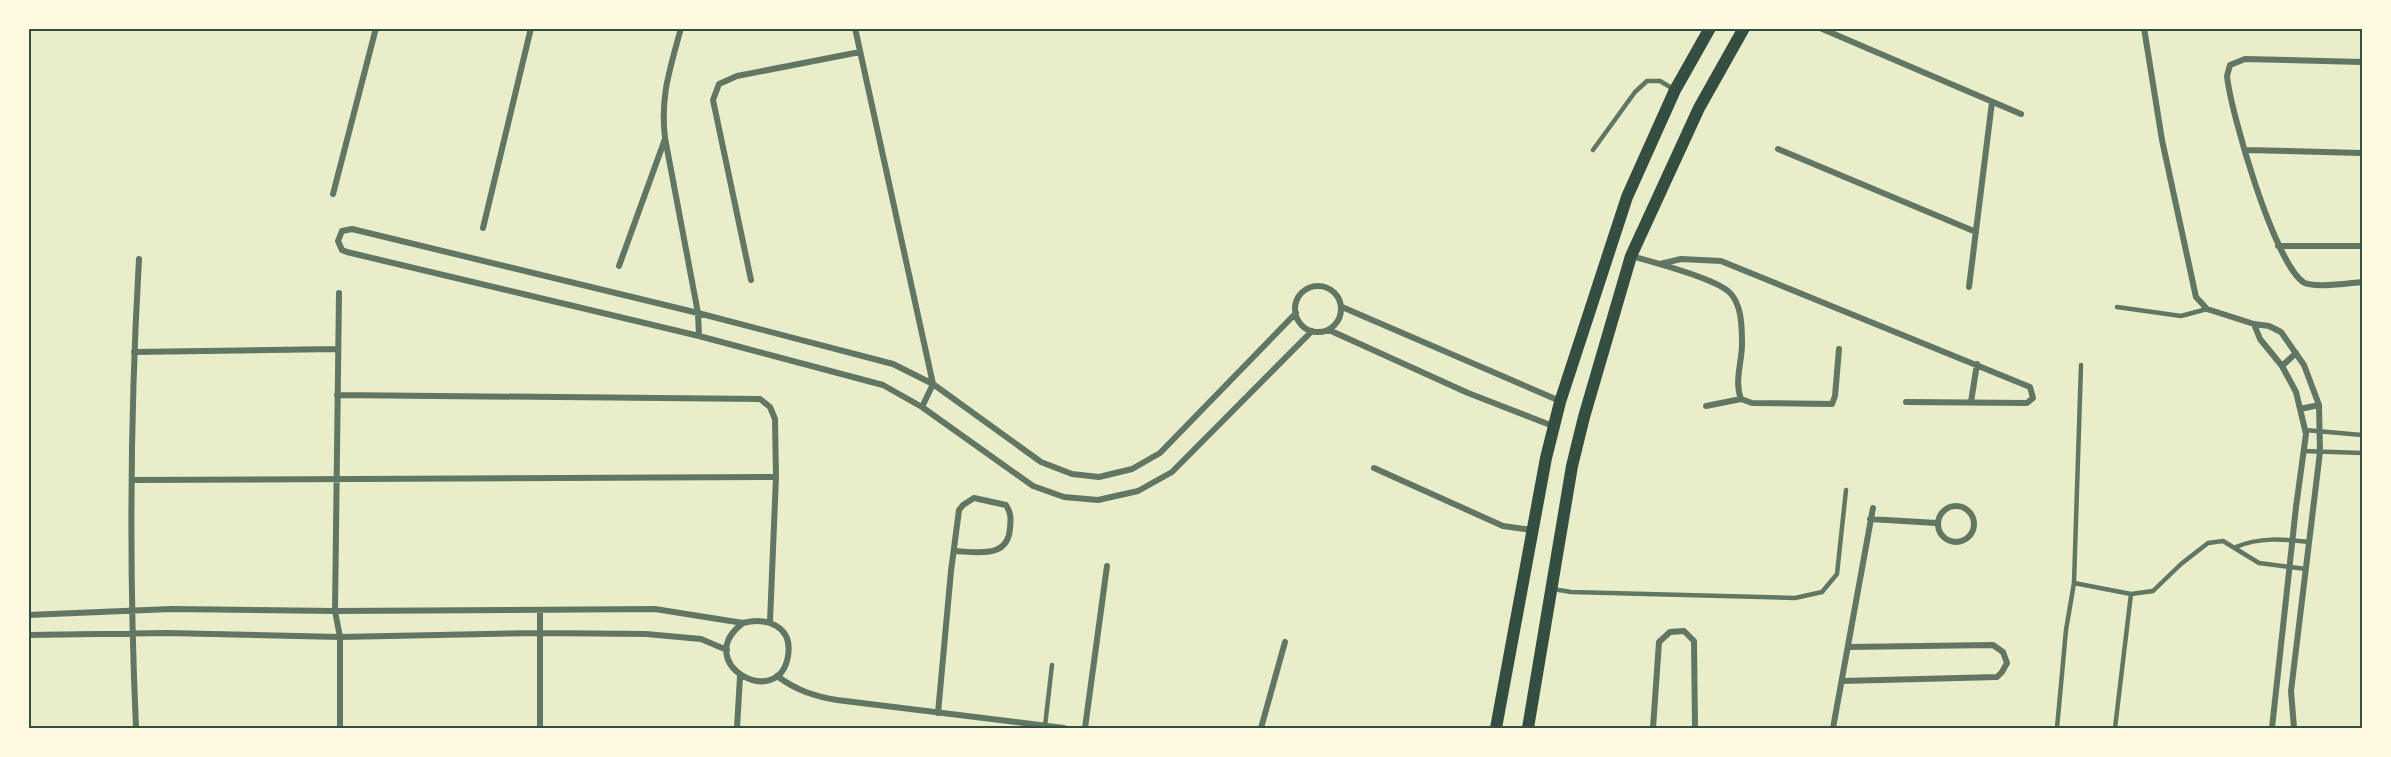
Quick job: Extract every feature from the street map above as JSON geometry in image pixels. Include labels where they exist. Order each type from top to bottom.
[{"type":"main road","points":[[1496,729],[1532,530],[1560,402],[1627,197],[1675,90],[1710,28]]},
{"type":"main road","points":[[1528,729],[1579,436],[1631,256],[1700,108],[1744,28]]},
{"type":"street","points":[[333,194],[376,28]]},
{"type":"street","points":[[483,228],[531,28]]},
{"type":"street","points":[[681,28],[664,91],[662,113],[698,313],[699,336]]},
{"type":"street","points":[[855,28],[933,384],[922,407]]},
{"type":"street","points":[[1820,28],[2022,114]]},
{"type":"street","points":[[2144,28],[2162,140],[2196,297],[2207,309],[2254,324],[2268,326],[2281,332],[2304,366],[2319,405],[2320,452],[2291,691],[2294,729]]},
{"type":"street","points":[[751,280],[713,100],[719,84],[737,76],[860,52]]},
{"type":"street","points":[[2362,62],[2245,59],[2230,65],[2227,76],[2245,150],[2278,246],[2303,282],[2313,285],[2362,282]]},
{"type":"street","points":[[1969,287],[1992,102]]},
{"type":"street","points":[[619,266],[665,138]]},
{"type":"street","points":[[1778,148],[1976,232]]},
{"type":"street","points":[[2245,150],[2362,153]]},
{"type":"street","points":[[1296,313],[1160,453],[1132,469],[1099,477],[1072,474],[1041,462],[933,384],[893,364],[698,313],[352,229],[342,231],[338,235],[340,246],[347,252],[699,336],[883,385],[922,407],[1033,486],[1064,497],[1098,500],[1138,491],[1172,472],[1312,331]]},
{"type":"street","points":[[2278,246],[2362,246]]},
{"type":"street","points":[[1631,256],[1660,264],[1729,291],[1737,306],[1742,324],[1737,389],[1741,399]]},
{"type":"street","points":[[1660,264],[1681,259],[1721,261],[2030,387],[2033,398],[2027,404],[1906,402]]},
{"type":"street","points":[[136,729],[131,610],[134,352],[138,260]]},
{"type":"street","points":[[1329,330],[1341,316],[1340,298],[1326,286],[1308,287],[1296,300],[1296,313],[1303,326],[1312,331],[1329,330],[1468,393],[1553,426]]},
{"type":"street","points":[[339,293],[335,612],[340,637],[340,729]]},
{"type":"street","points":[[1342,307],[1560,402]]},
{"type":"street","points":[[2254,324],[2260,339],[2282,366],[2296,392],[2305,430],[2272,729]]},
{"type":"street","points":[[134,352],[338,349]]},
{"type":"street","points":[[1706,406],[1741,399],[1752,403],[1832,404],[1835,396],[1839,349]]},
{"type":"street","points":[[2282,366],[2296,353]]},
{"type":"street","points":[[1971,402],[1977,364]]},
{"type":"street","points":[[337,395],[760,399],[770,408],[775,419],[776,477],[770,622]]},
{"type":"street","points":[[2300,409],[2319,405]]},
{"type":"street","points":[[1374,468],[1503,526],[1532,530]]},
{"type":"street","points":[[133,480],[336,477],[776,477]]},
{"type":"street","points":[[938,713],[954,552],[959,510],[974,498],[1006,505],[1011,515],[1009,540],[1005,545],[998,550],[985,552],[954,552]]},
{"type":"street","points":[[1955,505],[1965,508],[1972,515],[1975,525],[1969,537],[1962,543],[1953,543],[1938,532],[1936,523],[1941,513],[1955,505]]},
{"type":"street","points":[[1833,729],[1873,508]]},
{"type":"street","points":[[1870,519],[1936,523]]},
{"type":"street","points":[[1086,729],[1107,566]]},
{"type":"street","points":[[28,615],[131,610],[335,612],[655,609],[743,623],[756,620],[770,622],[781,630],[788,645],[787,662],[777,676],[758,682],[740,676],[728,660],[727,650],[731,634],[743,623]]},
{"type":"street","points":[[540,610],[540,729]]},
{"type":"street","points":[[1653,729],[1659,642],[1670,632],[1683,631],[1694,641],[1695,729]]},
{"type":"street","points":[[28,635],[167,633],[340,637],[539,633],[646,634],[701,639],[727,650]]},
{"type":"street","points":[[1261,729],[1285,642]]},
{"type":"street","points":[[1842,681],[1997,677],[2007,663],[2003,652],[1993,645],[1848,647]]},
{"type":"street","points":[[737,729],[740,676]]},
{"type":"street","points":[[777,676],[795,689],[812,695],[1064,729]]},
{"type":"lane","points":[[1593,150],[1635,92],[1647,81],[1660,81],[1675,90]]},
{"type":"lane","points":[[2117,307],[2181,316],[2207,309]]},
{"type":"lane","points":[[2057,729],[2066,630],[2074,583],[2081,365]]},
{"type":"lane","points":[[2305,430],[2362,435]]},
{"type":"lane","points":[[2303,451],[2362,453]]},
{"type":"lane","points":[[1551,589],[1571,592],[1795,598],[1822,592],[1838,574],[1846,490]]},
{"type":"lane","points":[[2074,583],[2131,594],[2153,591],[2181,564],[2208,543],[2223,541],[2259,563],[2306,569]]},
{"type":"lane","points":[[2236,547],[2250,541],[2309,542]]},
{"type":"lane","points":[[2115,729],[2131,594]]},
{"type":"lane","points":[[1045,726],[1052,665]]}]
